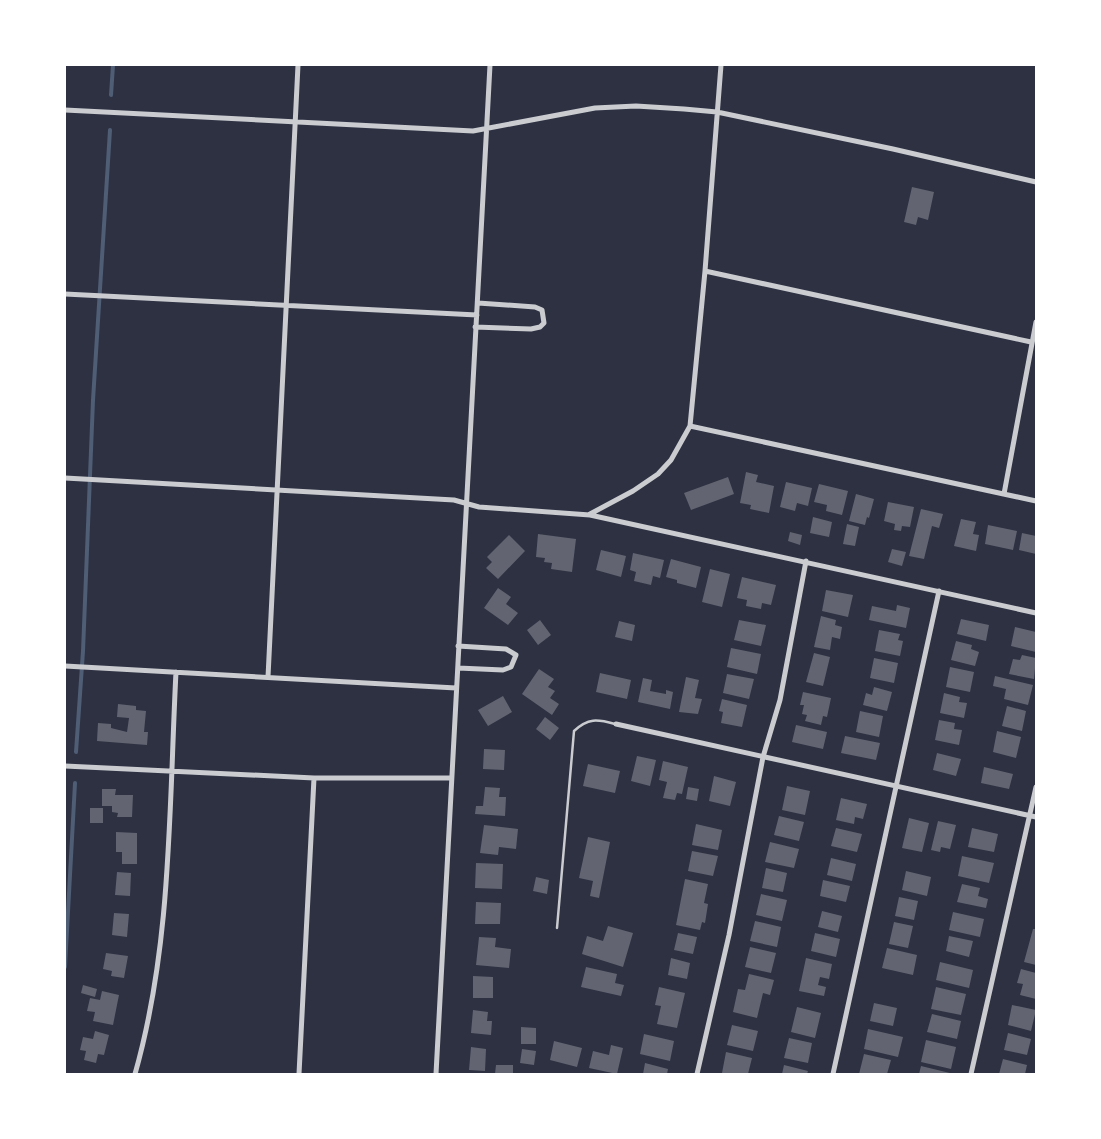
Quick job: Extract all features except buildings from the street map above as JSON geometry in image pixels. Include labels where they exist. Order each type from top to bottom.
[{"type":"street","points":[[268,677],[279,490],[298,65]]},
{"type":"street","points":[[436,1074],[450,778],[458,668],[490,65]]},
{"type":"street","points":[[590,515],[633,491],[658,474],[671,460],[690,426],[705,271],[721,65]]},
{"type":"street","points":[[65,110],[473,131],[615,106],[717,112],[1036,182]]},
{"type":"street","points":[[705,271],[1031,342]]},
{"type":"street","points":[[65,294],[477,315]]},
{"type":"street","points":[[475,327],[532,329],[540,327],[544,323],[542,310],[535,307],[478,303]]},
{"type":"street","points":[[1004,494],[1036,322]]},
{"type":"street","points":[[690,426],[1036,501]]},
{"type":"street","points":[[65,478],[454,500],[479,507],[590,515],[1036,613]]},
{"type":"street","points":[[697,1074],[729,935],[763,757],[780,700],[806,561]]},
{"type":"street","points":[[833,1074],[939,591]]},
{"type":"street","points":[[458,646],[506,649],[516,656],[511,667],[503,670],[458,668]]},
{"type":"street","points":[[65,666],[456,688]]},
{"type":"street","points":[[135,1074],[157,979],[168,846],[176,672]]},
{"type":"street","points":[[616,724],[1033,816]]},
{"type":"street","points":[[65,766],[314,778],[450,778]]},
{"type":"street","points":[[299,1074],[314,778]]},
{"type":"street","points":[[971,1074],[1033,816],[1036,787]]},
{"type":"lane","points":[[557,928],[574,731],[584,722],[597,719],[616,724]]},
{"type":"waterway","points":[[111,95],[113,65]]},
{"type":"waterway","points":[[76,752],[83,651],[93,400],[110,130]]},
{"type":"waterway","points":[[65,967],[75,783]]}]
